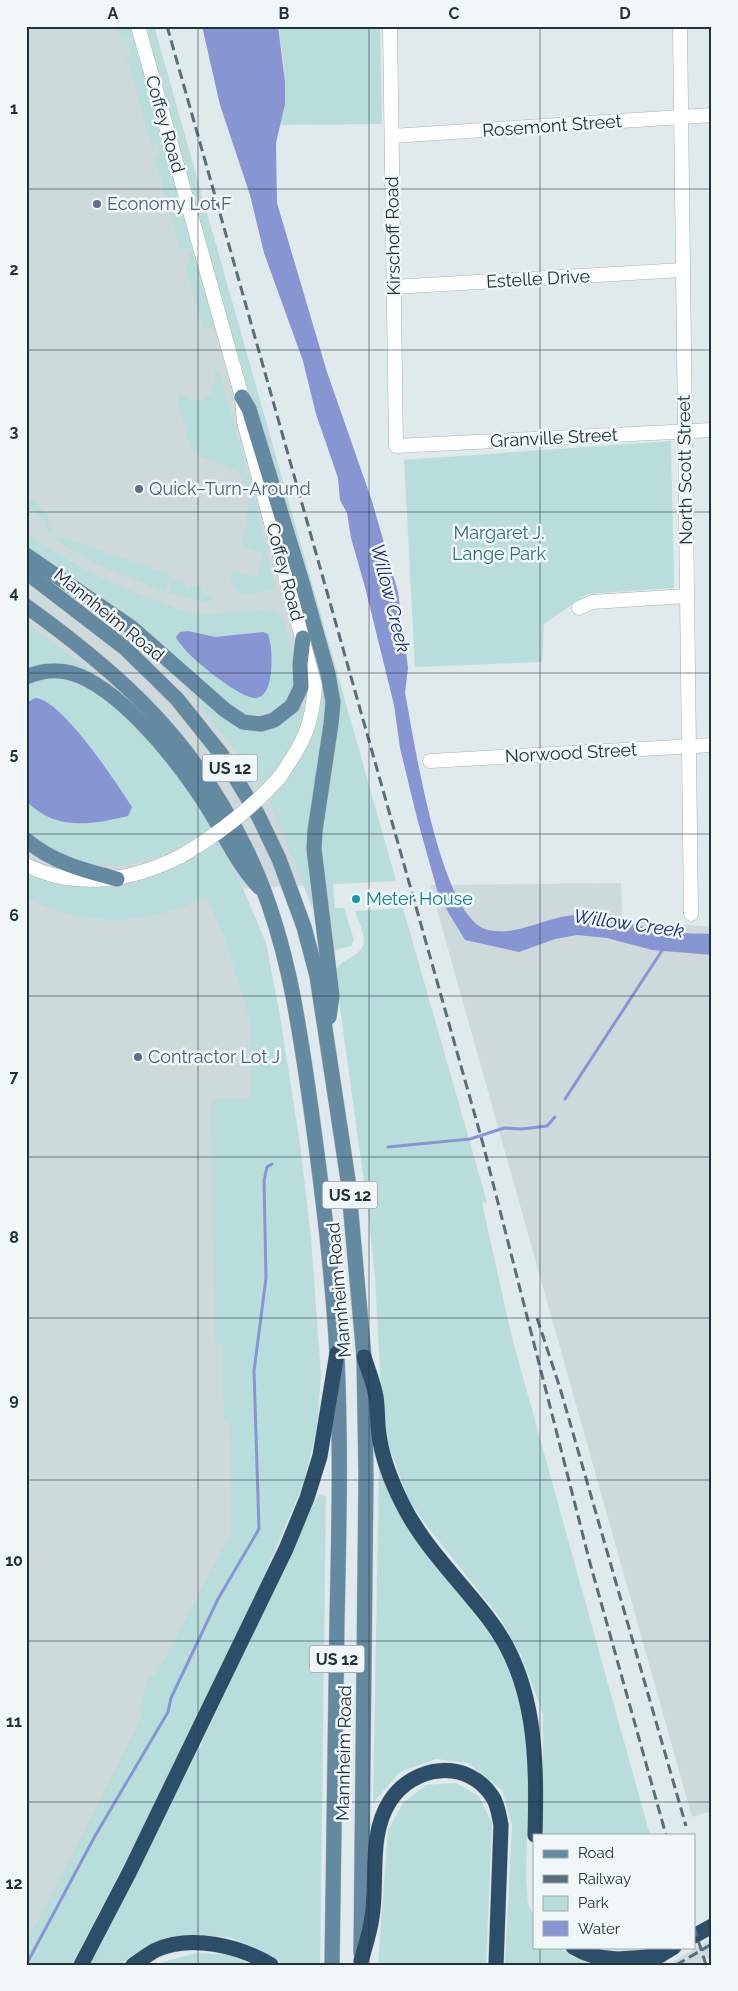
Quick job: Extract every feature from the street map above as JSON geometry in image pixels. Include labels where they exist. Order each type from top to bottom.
[{"type":"highway","points":[[81,1965],[130,1871],[286,1549],[307,1498],[320,1456],[337,1353]]},
{"type":"highway","points":[[364,1357],[376,1395],[382,1449],[401,1502],[426,1543],[490,1620],[503,1640],[522,1683],[529,1705],[536,1758],[535,1834]]},
{"type":"highway","points":[[361,1963],[372,1917],[376,1846],[381,1820],[390,1801],[405,1783],[420,1774],[435,1770],[453,1771],[469,1776],[483,1786],[493,1797],[498,1811],[501,1825],[496,1965]]},
{"type":"highway","points":[[696,1935],[712,1926]]},
{"type":"highway","points":[[133,1965],[158,1950],[185,1944],[211,1944],[234,1947],[256,1955],[272,1965]]},
{"type":"highway","points":[[575,1948],[598,1958],[608,1959],[661,1955]]},
{"type":"highway","points":[[644,1965],[672,1948]]},
{"type":"main road","points":[[242,397],[249,409],[302,582],[328,674],[333,702],[332,724],[315,830],[314,849],[332,996],[327,1033]]},
{"type":"main road","points":[[26,555],[132,628],[225,710],[243,722],[260,724],[274,720],[292,706],[301,687],[300,664],[303,638]]},
{"type":"main road","name":"Mannheim Road","points":[[26,572],[90,619],[150,672],[198,723],[240,782],[279,859],[293,894],[317,976],[348,1180],[364,1357],[366,1475],[361,1963]]},
{"type":"main road","name":"Mannheim Road","points":[[26,606],[118,677],[146,704],[174,736],[222,804],[245,847],[267,896],[292,985],[324,1202],[337,1353],[339,1521],[332,1965]]},
{"type":"main road","points":[[26,677],[53,671],[70,673],[86,679],[111,696],[160,742],[197,791],[242,869],[267,896]]},
{"type":"main road","points":[[26,840],[39,850],[71,867],[117,878]]},
{"type":"street","name":"Coffey Road","points":[[26,865],[54,877],[88,880],[117,878],[148,870],[182,856],[236,820],[257,802],[301,747],[314,709],[315,686],[244,422],[242,397],[138,26]]},
{"type":"street","name":"Kirschoff Road","points":[[390,26],[396,446]]},
{"type":"street","name":"North Scott Street","points":[[680,26],[691,914]]},
{"type":"street","name":"Rosemont Street","points":[[392,136],[712,115]]},
{"type":"street","name":"Estelle Drive","points":[[393,287],[682,270]]},
{"type":"street","name":"Granville Street","points":[[396,446],[712,430]]},
{"type":"street","points":[[579,608],[592,602],[687,596]]},
{"type":"street","name":"Norwood Street","points":[[430,761],[712,745]]},
{"type":"shaded area","points":[[26,26],[154,26],[396,881],[229,889],[249,933],[267,1533],[26,1965]]},
{"type":"shaded area","points":[[621,883],[622,919],[712,927],[712,1811],[692,1817],[430,885]]},
{"type":"shaded area","points":[[712,1938],[712,1956],[697,1965],[668,1965],[696,1948]]},
{"type":"green space","points":[[117,26],[132,26],[135,37],[121,40]]},
{"type":"green space","points":[[144,26],[154,26],[201,194],[191,197]]},
{"type":"green space","points":[[278,26],[380,26],[382,124],[280,125],[284,100],[284,76]]},
{"type":"green space","points":[[136,40],[165,143],[151,144],[126,55],[131,53],[129,43]]},
{"type":"green space","points":[[166,145],[195,247],[180,249],[155,159],[161,158],[158,147]]},
{"type":"green space","points":[[205,206],[396,881],[333,884],[335,908],[344,908],[354,940],[351,946],[332,951],[322,875],[321,837],[337,728],[260,438],[195,209]]},
{"type":"green space","points":[[195,250],[219,333],[211,328],[203,328],[185,265],[190,263],[188,252]]},
{"type":"green space","points":[[214,369],[220,375],[257,506],[274,584],[272,589],[258,593],[244,594],[235,590],[231,582],[232,570],[255,578],[263,554],[242,546],[249,505],[246,486],[234,469],[192,453],[177,402],[179,393],[195,401],[207,398],[211,393],[215,378]]},
{"type":"green space","name":"Margaret J. Lange Park","points":[[671,441],[674,588],[587,594],[544,624],[542,662],[415,667],[404,460]]},
{"type":"green space","points":[[31,499],[49,515],[48,524],[55,535],[47,530],[44,521],[29,507],[26,508],[26,500]]},
{"type":"green space","points":[[26,532],[70,561],[101,577],[179,609],[206,614],[264,610],[279,614],[284,622],[295,658],[297,674],[294,689],[283,704],[268,713],[250,715],[240,713],[90,591],[26,546]]},
{"type":"green space","points":[[50,536],[60,539],[62,537],[171,575],[165,592],[94,563]]},
{"type":"green space","points":[[172,579],[187,583],[185,589],[190,590],[192,585],[202,588],[201,592],[214,597],[210,601],[204,602],[168,593]]},
{"type":"green space","points":[[26,622],[95,674],[93,677],[26,670]]},
{"type":"green space","points":[[56,678],[81,685],[104,698],[126,716],[166,760],[213,828],[166,854],[143,862],[119,866],[95,865],[72,860],[49,849],[26,832],[26,684],[42,679]]},
{"type":"green space","points":[[185,682],[248,729],[303,699],[300,724],[291,746],[261,787],[221,732],[183,685]]},
{"type":"green space","points":[[323,682],[328,692],[308,852],[313,910],[269,800],[291,774],[315,731],[322,699]]},
{"type":"green space","points":[[219,842],[243,889],[266,943],[279,1010],[300,1144],[311,1238],[321,1375],[317,1427],[304,1482],[250,1609],[143,1827],[72,1965],[26,1965],[26,1944],[141,1719],[140,1705],[149,1678],[155,1677],[231,1533],[229,1421],[224,1421],[222,1344],[214,1343],[211,1102],[218,1098],[251,1097],[249,1017],[224,936],[206,897],[161,914],[116,920],[94,919],[49,908],[26,898],[26,874],[79,887],[127,884],[172,869]]},
{"type":"green space","points":[[403,908],[487,1202],[482,1203],[511,1334],[650,1834],[543,1834],[543,1714],[521,1655],[500,1618],[423,1521],[408,1498],[386,1438],[369,1219],[335,971],[342,963],[360,951],[363,946],[363,934],[355,911]]},
{"type":"green space","points":[[379,1466],[450,1581],[500,1648],[524,1708],[529,1768],[526,1877],[528,1903],[533,1915],[533,1948],[561,1948],[572,1957],[598,1965],[505,1965],[512,1825],[502,1790],[468,1763],[436,1759],[400,1772],[373,1803]]},
{"type":"green space","points":[[318,1495],[326,1496],[320,1965],[284,1965],[263,1951],[229,1937],[193,1935],[153,1943],[119,1965],[88,1965],[199,1749]]},
{"type":"green space","points":[[456,1783],[479,1796],[492,1823],[486,1965],[378,1965],[388,1830],[403,1803],[426,1785]]},
{"type":"green space","points":[[196,1953],[234,1955],[249,1965],[152,1965]]},
{"type":"water","name":"Willow Creek","points":[[202,26],[278,26],[285,82],[285,104],[276,143],[277,203],[327,372],[372,501],[398,592],[408,668],[405,693],[415,747],[432,824],[443,862],[456,895],[471,919],[488,930],[511,930],[569,916],[591,916],[662,931],[712,934],[712,955],[652,950],[607,938],[577,935],[555,939],[519,952],[465,940],[439,897],[400,748],[394,705],[351,538],[347,513],[340,500],[338,478],[316,414],[303,361],[264,253],[250,195],[220,105]]},
{"type":"water","points":[[188,631],[215,637],[263,632],[268,634],[271,672],[268,687],[264,694],[257,698],[249,697],[226,684],[200,664],[180,644],[176,637],[180,632]]},
{"type":"water","points":[[35,698],[46,702],[59,712],[88,744],[132,807],[128,816],[100,822],[74,823],[49,817],[37,811],[26,801],[26,703]]},
{"type":"waterway","points":[[565,1099],[663,949]]},
{"type":"waterway","points":[[388,1147],[470,1139],[504,1128],[522,1129],[547,1126],[555,1117]]},
{"type":"waterway","points":[[26,1965],[95,1836],[168,1712],[171,1698],[218,1599],[259,1529],[254,1371],[266,1278],[264,1181],[267,1167],[272,1164]]},
{"type":"railway","points":[[167,26],[483,1144],[590,1563],[666,1834]]},
{"type":"railway","points":[[537,1318],[560,1388],[686,1826]]},
{"type":"railway","points":[[696,1933],[706,1965]]},
{"type":"railway","points":[[676,1965],[712,1944]]},
{"type":"place","name":"Economy Lot F","points":[[97,204]]},
{"type":"place","name":"Quick–Turn-Around","points":[[139,489]]},
{"type":"place","name":"Meter House","points":[[356,899]]},
{"type":"place","name":"Contractor Lot J","points":[[138,1057]]}]
